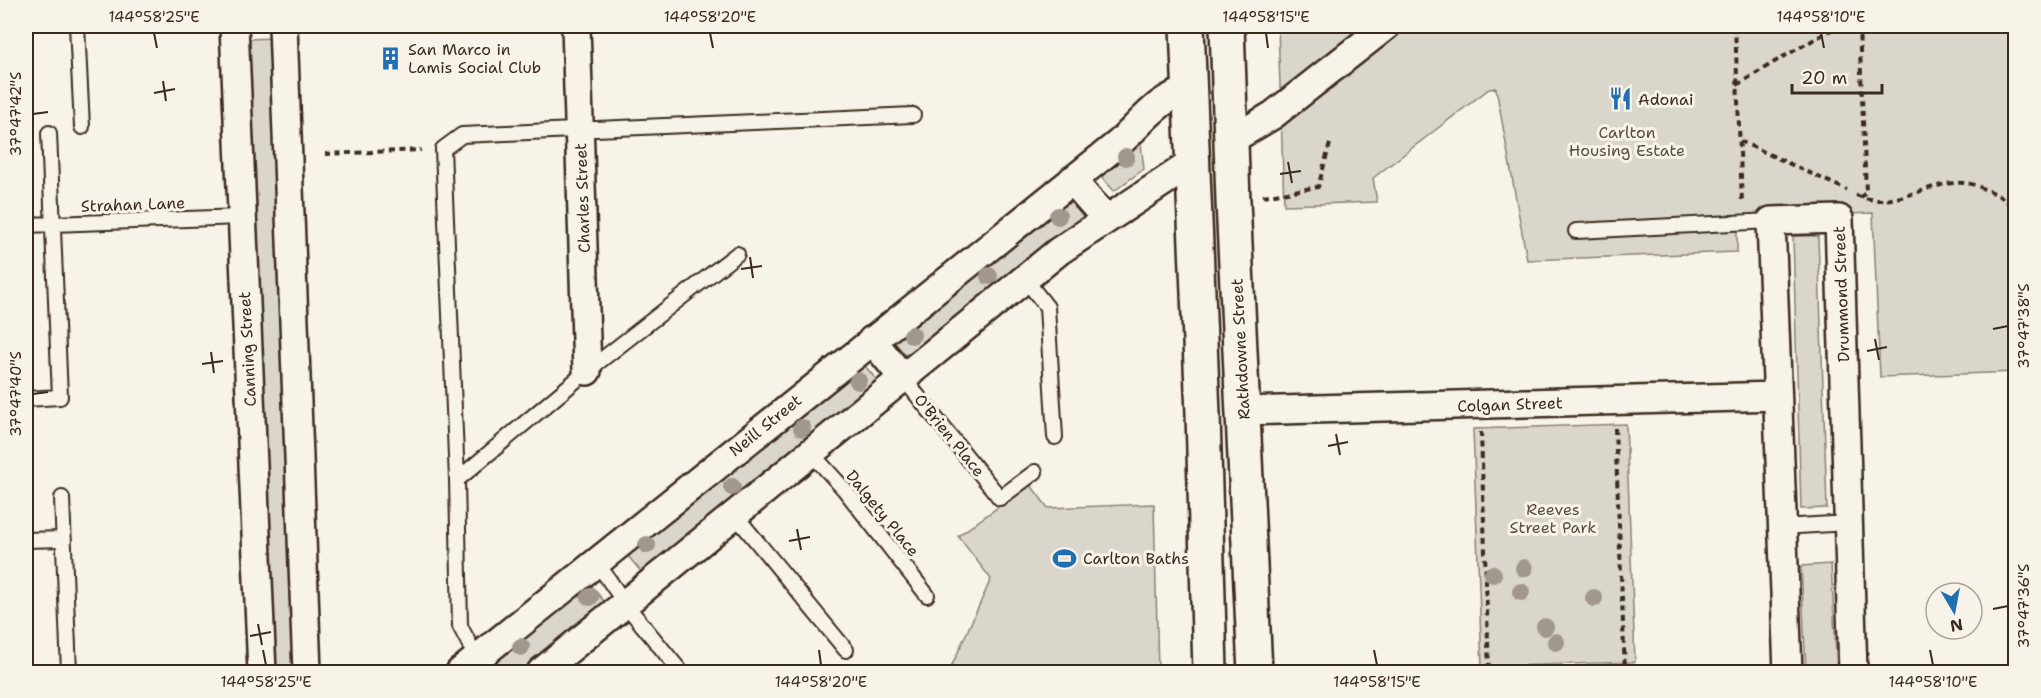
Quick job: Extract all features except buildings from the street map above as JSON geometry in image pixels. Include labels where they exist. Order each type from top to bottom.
[{"type":"main road","points":[[1187,26],[1203,414],[1210,672]]},
{"type":"main road","name":"Rathdowne Street","points":[[1227,26],[1255,672]]},
{"type":"main road","points":[[1189,91],[1229,90]]},
{"type":"main road","points":[[1192,163],[1231,133]]},
{"type":"main road","points":[[1203,414],[1243,411]]},
{"type":"street","name":"Canning Street","points":[[234,26],[261,672]]},
{"type":"street","points":[[283,26],[307,672]]},
{"type":"street","name":"Charles Street","points":[[576,26],[587,371]]},
{"type":"street","points":[[1231,133],[1273,115],[1386,26]]},
{"type":"street","name":"Neill Street","points":[[468,666],[1126,137],[1159,104],[1172,95],[1189,91]]},
{"type":"street","points":[[541,672],[1075,239],[1192,163]]},
{"type":"street","points":[[1072,180],[1106,219]]},
{"type":"street","name":"Drummond Street","points":[[1771,221],[1839,219],[1853,672]]},
{"type":"street","points":[[1771,221],[1788,672]]},
{"type":"street","name":"O'Brien Place","points":[[872,340],[904,379]]},
{"type":"street","name":"Colgan Street","points":[[1243,411],[1778,396]]},
{"type":"lane","points":[[76,26],[82,127]]},
{"type":"lane","points":[[468,666],[460,626],[457,480],[443,149],[462,135],[913,115]]},
{"type":"lane","points":[[26,399],[60,397],[49,133]]},
{"type":"lane","name":"Strahan Lane","points":[[26,225],[241,217]]},
{"type":"lane","points":[[1576,231],[1771,221]]},
{"type":"lane","points":[[457,480],[587,371],[737,254]]},
{"type":"lane","points":[[1025,279],[1047,308],[1055,437]]},
{"type":"lane","name":"O'Brien Place","points":[[904,379],[1000,498],[1035,472]]},
{"type":"lane","name":"Dalgety Place","points":[[812,454],[844,489],[927,595]]},
{"type":"lane","points":[[62,498],[69,672]]},
{"type":"lane","points":[[735,515],[846,650]]},
{"type":"lane","points":[[1782,527],[1848,523]]},
{"type":"lane","points":[[26,540],[64,539]]},
{"type":"lane","points":[[596,561],[626,604],[681,672]]},
{"type":"path","points":[[1735,26],[1742,208],[1771,221]]},
{"type":"path","points":[[1737,85],[1838,26]]},
{"type":"path","points":[[1839,219],[1850,214],[1866,192],[1859,26]]},
{"type":"path","points":[[1233,201],[1318,187],[1331,140]]},
{"type":"path","points":[[1740,141],[1861,197],[1875,201],[1907,196],[1941,185],[1971,184],[2006,198],[2016,210]]},
{"type":"path","points":[[325,154],[443,149]]},
{"type":"path","points":[[1614,400],[1625,672]]},
{"type":"path","points":[[1480,405],[1489,672]]},
{"type":"green space","name":"Carlton Housing Estate","points":[[1278,26],[2015,26],[2015,372],[1880,377],[1873,213],[1737,218],[1737,252],[1527,260],[1496,88],[1489,89],[1373,178],[1377,202],[1284,205]]},
{"type":"green space","points":[[275,38],[300,672],[268,672],[247,39]]},
{"type":"green space","points":[[1140,135],[1144,169],[1114,191],[1098,173]]},
{"type":"green space","points":[[1064,195],[1084,218],[910,360],[890,337]]},
{"type":"green space","points":[[1793,236],[1818,236],[1827,508],[1801,509]]},
{"type":"green space","points":[[860,360],[880,384],[643,574],[623,550]]},
{"type":"green space","name":"Reeves Street Park","points":[[1626,424],[1635,662],[1482,667],[1473,429]]},
{"type":"green space","name":"Carlton Baths","points":[[1030,484],[1048,508],[1154,504],[1158,672],[949,672],[991,579],[958,536]]},
{"type":"green space","points":[[1831,564],[1837,672],[1806,672],[1801,566]]},
{"type":"green space","points":[[587,580],[605,603],[519,672],[473,672]]},
{"type":"place","name":"San Marco in Lamis Social Club","points":[[390,58]]},
{"type":"place","name":"Adonai","points":[[1620,99]]},
{"type":"place","name":"Carlton Baths","points":[[1065,558]]}]
